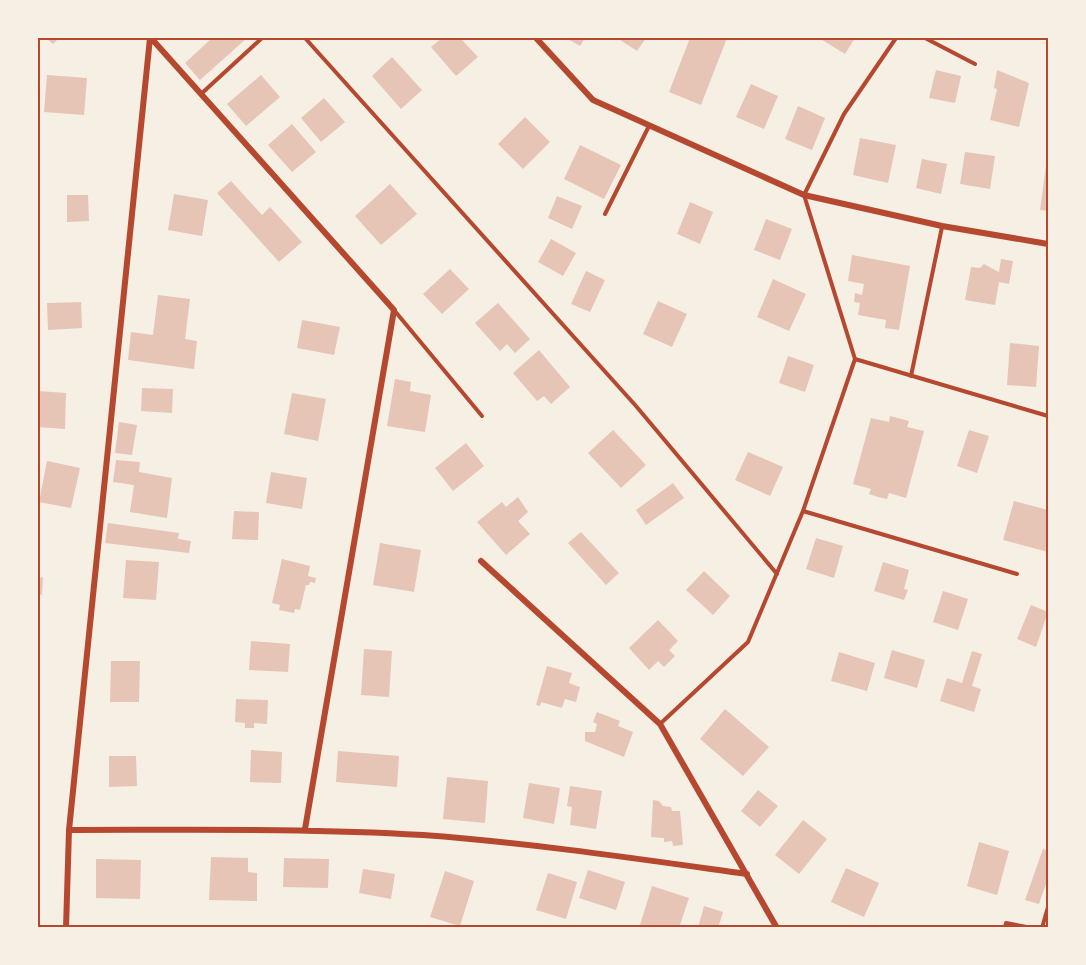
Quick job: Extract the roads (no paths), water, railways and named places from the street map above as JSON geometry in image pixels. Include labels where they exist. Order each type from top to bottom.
[{"type":"street","points":[[150,38],[394,310],[305,829]]},
{"type":"street","points":[[66,927],[69,830],[150,38]]},
{"type":"street","points":[[536,38],[593,100],[804,195],[942,226],[1048,244]]},
{"type":"street","points":[[482,561],[660,724],[777,927]]},
{"type":"street","points":[[69,830],[305,829],[424,836],[546,847],[747,874]]},
{"type":"lane","points":[[201,94],[262,38]]},
{"type":"lane","points":[[305,38],[636,406],[777,574]]},
{"type":"lane","points":[[660,724],[748,642],[803,511],[855,359],[804,195],[844,114],[896,38]]},
{"type":"lane","points":[[925,38],[975,64]]},
{"type":"lane","points":[[605,214],[650,126]]},
{"type":"lane","points":[[911,376],[942,226]]},
{"type":"lane","points":[[394,310],[482,416]]},
{"type":"lane","points":[[855,359],[1048,416]]},
{"type":"lane","points":[[803,511],[1017,574]]},
{"type":"lane","points":[[1042,927],[1048,907]]},
{"type":"lane","points":[[1005,927],[1006,923],[1032,927]]}]
